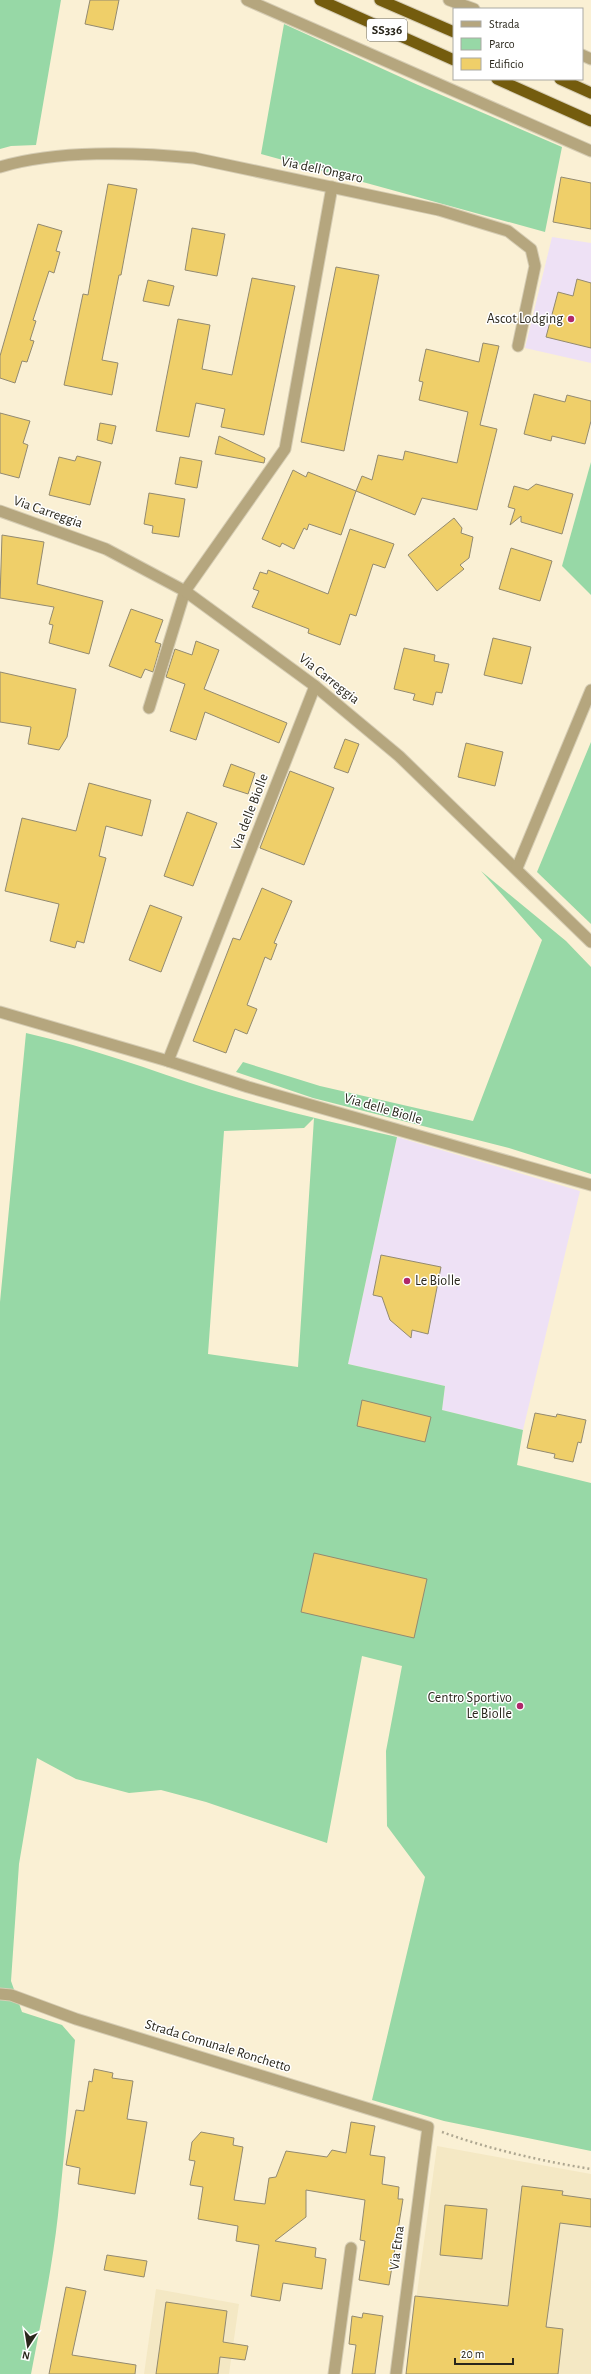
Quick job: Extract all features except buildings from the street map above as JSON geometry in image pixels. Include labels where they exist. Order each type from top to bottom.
[{"type":"highway","name":"SS336","points":[[320,0],[453,60]]},
{"type":"highway","name":"SS336","points":[[380,0],[453,32]]},
{"type":"highway","points":[[499,80],[591,121]]},
{"type":"highway","points":[[562,80],[591,93]]},
{"type":"street","points":[[247,0],[591,151]]},
{"type":"street","points":[[449,0],[471,8]]},
{"type":"street","name":"Via dell'Ongaro","points":[[0,167],[50,157],[163,155],[194,158],[439,210],[508,231],[531,249],[535,266],[518,346]]},
{"type":"street","points":[[149,708],[185,591],[285,449],[332,187]]},
{"type":"street","name":"Via Carreggia","points":[[0,510],[106,549],[185,591],[315,686],[399,756],[591,942]]},
{"type":"street","name":"Via delle Biolle","points":[[168,1061],[315,686]]},
{"type":"street","points":[[516,868],[591,690]]},
{"type":"street","name":"Via delle Biolle","points":[[0,1012],[168,1061],[248,1087],[591,1185]]},
{"type":"street","name":"Strada Comunale Ronchetto","points":[[0,1994],[11,1995],[76,2019],[428,2127]]},
{"type":"street","name":"Via Etna","points":[[396,2374],[428,2127]]},
{"type":"street","points":[[334,2374],[351,2248]]},
{"type":"path","points":[[428,2127],[472,2142],[558,2164],[591,2169]]},
{"type":"shaded area","points":[[552,237],[591,243],[591,363],[525,348]]},
{"type":"shaded area","points":[[397,1137],[580,1191],[523,1430],[442,1410],[445,1386],[348,1364]]},
{"type":"shaded area","points":[[437,2146],[591,2174],[591,2374],[406,2374]]},
{"type":"shaded area","points":[[156,2289],[239,2304],[229,2374],[144,2374]]},
{"type":"green space","points":[[0,0],[61,0],[36,145],[11,146],[0,149]]},
{"type":"green space","points":[[284,24],[418,85],[562,147],[545,232],[261,154]]},
{"type":"green space","points":[[591,462],[591,595],[562,566]]},
{"type":"green space","points":[[591,742],[591,924],[537,872]]},
{"type":"green space","points":[[481,871],[566,941],[591,967],[591,1174],[509,1148],[313,1098],[236,1072],[243,1062],[320,1086],[473,1121],[542,940]]},
{"type":"green space","points":[[26,1033],[96,1052],[212,1090],[258,1103],[397,1137],[348,1364],[445,1386],[442,1410],[523,1430],[517,1465],[591,1483],[591,2151],[444,2121],[372,2100],[425,1877],[387,1826],[386,1751],[402,1666],[362,1656],[327,1843],[206,1802],[161,1790],[129,1793],[76,1779],[37,1758],[19,1864],[11,1981],[22,2012],[62,2025],[75,2040],[56,2235],[31,2374],[0,2374],[0,1302]],"holes":[[[314,1118],[298,1367],[208,1354],[224,1131],[304,1128]]]},
{"type":"place","name":"Ascot Lodging","points":[[571,319]]},
{"type":"place","name":"Le Biolle","points":[[407,1281]]},
{"type":"place","name":"Centro Sportivo Le Biolle","points":[[520,1706]]}]
